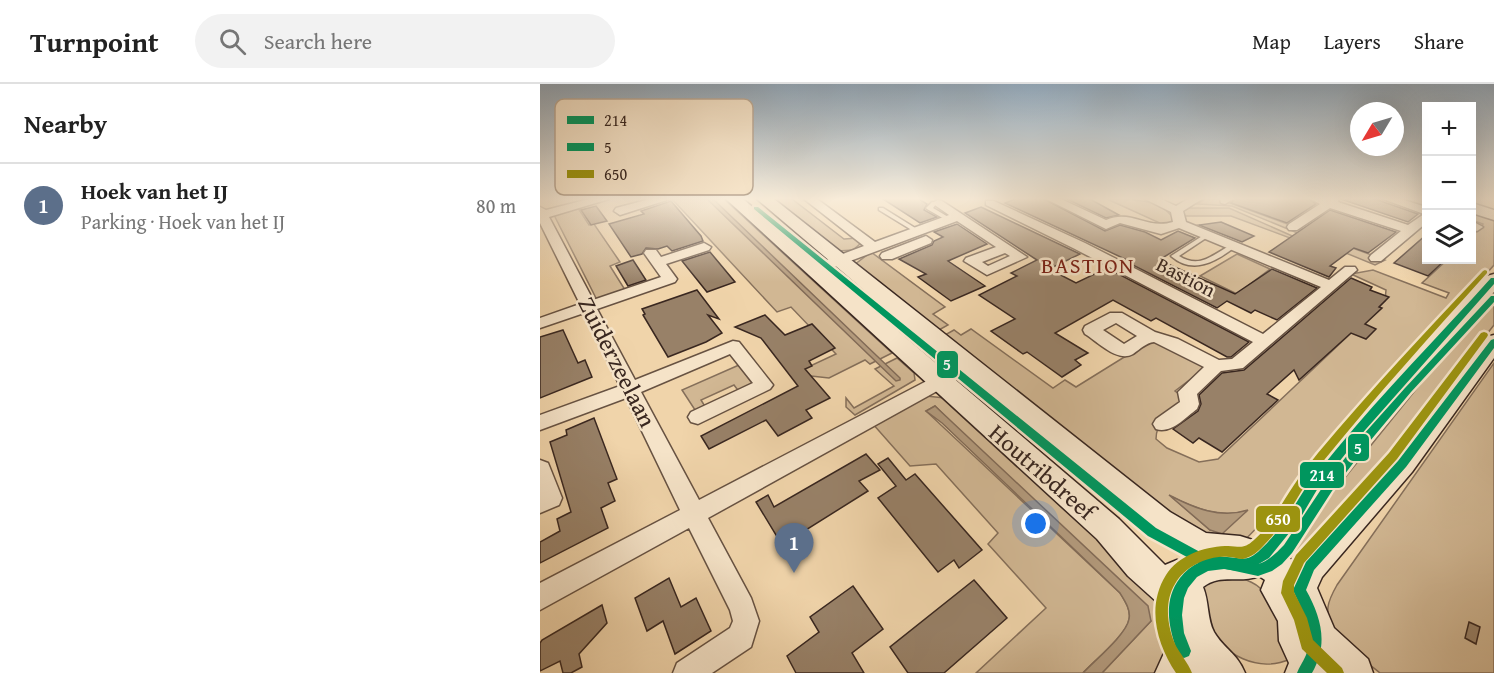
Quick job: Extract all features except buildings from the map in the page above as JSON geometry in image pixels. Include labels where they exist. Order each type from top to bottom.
[{"type":"main road","name":"Houtribdreef","points":[[763,226],[1108,529],[1140,565],[1171,591],[1179,591]]},
{"type":"main road","name":"Houtribdreef","points":[[797,226],[1159,522],[1183,549],[1201,559],[1234,559]]},
{"type":"main road","points":[[1186,666],[1174,620],[1179,591],[1198,569],[1234,559],[1294,518],[1314,484],[1355,434],[1494,280]]},
{"type":"main road","points":[[1299,590],[1310,566],[1402,464],[1494,342]]},
{"type":"main road","points":[[1234,559],[1281,572],[1299,590],[1311,614],[1316,661]]},
{"type":"main road","points":[[1234,559],[1264,577],[1280,592],[1296,621],[1297,641],[1316,661],[1354,673]]},
{"type":"main road","points":[[1179,591],[1192,599],[1193,622],[1197,636],[1209,656],[1226,673]]},
{"type":"street","name":"Zuiderzeelaan","points":[[548,226],[742,607],[746,621],[741,637],[687,673]]},
{"type":"street","points":[[846,226],[873,247]]},
{"type":"street","points":[[813,270],[929,226]]},
{"type":"street","points":[[887,256],[964,226]]},
{"type":"street","points":[[974,226],[1005,248]]},
{"type":"street","name":"Bastion","points":[[1039,226],[1265,342]]},
{"type":"street","name":"Bastion","points":[[1148,226],[1161,230],[1172,226]]},
{"type":"street","name":"Bastion","points":[[1186,226],[1331,286]]},
{"type":"street","points":[[1400,226],[1410,230]]},
{"type":"street","points":[[1376,258],[1414,226]]},
{"type":"street","points":[[540,323],[670,279],[655,257],[704,247]]},
{"type":"street","points":[[1150,336],[1178,345],[1216,366],[1237,364],[1350,270]]},
{"type":"street","points":[[540,423],[733,346],[764,385],[698,417]]},
{"type":"street","points":[[540,597],[969,366]]},
{"type":"street","points":[[1163,424],[1190,404],[1187,392],[1216,366]]},
{"type":"street","points":[[540,468],[551,498],[540,503]]},
{"type":"lane","points":[[909,226],[916,231]]},
{"type":"lane","points":[[1207,235],[1174,256],[1196,266],[1233,246]]},
{"type":"shaded area","points":[[560,226],[596,226],[620,262],[610,266],[627,293],[598,302]]},
{"type":"shaded area","points":[[698,226],[754,226],[892,353],[870,364],[865,360],[829,378],[793,374],[836,354],[791,307],[777,312]]},
{"type":"shaded area","points":[[736,226],[742,226],[900,378],[896,381]]},
{"type":"shaded area","points":[[807,226],[828,226],[844,239],[858,238],[861,243],[853,250],[838,251]]},
{"type":"shaded area","points":[[1259,226],[1271,226],[1333,254]]},
{"type":"shaded area","points":[[1282,226],[1294,226],[1385,260],[1375,265]]},
{"type":"shaded area","points":[[1481,226],[1494,226],[1494,265],[1301,482],[1242,543],[1191,532],[943,336],[954,330],[961,335],[971,329],[1053,388],[1065,380],[1076,387],[1150,341],[1160,341],[1204,366],[1204,369],[1175,391],[1187,400],[1171,411],[1162,421],[1156,439],[1167,448],[1199,462],[1218,459],[1385,301],[1386,290],[1351,274],[1373,270],[1446,298],[1449,293],[1422,283],[1443,264],[1476,264],[1476,232]],"holes":[[[1172,497],[1199,509],[1218,513],[1247,511],[1210,530]]]},
{"type":"shaded area","points":[[871,252],[945,307],[933,314],[948,325],[937,331],[854,265]]},
{"type":"shaded area","points":[[1237,254],[1270,269],[1237,294],[1200,276]]},
{"type":"shaded area","points":[[835,270],[920,339],[909,345],[827,273]]},
{"type":"shaded area","points":[[1494,292],[1494,325],[1305,564],[1294,568],[1282,559],[1293,542],[1430,372],[1482,312]]},
{"type":"shaded area","points":[[897,358],[914,373],[915,380],[855,415],[846,407],[846,398],[854,408],[894,386],[875,369]]},
{"type":"shaded area","points":[[1494,363],[1494,673],[1380,673],[1354,653],[1332,627],[1328,607],[1330,598]]},
{"type":"shaded area","points":[[739,365],[752,383],[751,388],[740,393],[734,385],[701,400],[706,408],[697,413],[682,390]]},
{"type":"shaded area","points":[[926,396],[945,398],[1096,534],[1161,600],[1167,651],[1159,673],[1102,673],[1151,621],[935,406],[926,411],[1120,593],[1129,612],[1129,619],[1123,632],[1083,673],[976,673],[1046,608],[988,544],[998,533],[936,464],[910,466],[872,423]]},
{"type":"shaded area","points":[[935,406],[1148,606],[1151,621],[1102,673],[1083,673],[1116,640],[1127,625],[1129,612],[1120,593],[942,423],[926,411]]},
{"type":"shaded area","points":[[1169,495],[1198,508],[1217,513],[1248,510],[1222,534],[1210,530]]},
{"type":"shaded area","points":[[1215,578],[1243,579],[1264,591],[1281,624],[1290,659],[1278,663],[1254,663],[1232,653],[1223,645],[1210,624],[1202,588]]},
{"type":"transit line","name":"5","points":[[779,226],[1152,532],[1198,557],[1258,570],[1268,567],[1288,549],[1328,488],[1366,438],[1494,298]]},
{"type":"transit line","name":"650","points":[[1185,673],[1172,651],[1163,628],[1162,604],[1170,580],[1175,573],[1188,562],[1204,555],[1221,551],[1244,553],[1258,544],[1305,477],[1351,420],[1485,272]]},
{"type":"transit line","name":"214","points":[[1184,651],[1177,633],[1175,615],[1177,598],[1183,584],[1193,573],[1206,565],[1224,563],[1245,566],[1265,554],[1294,518],[1314,485],[1355,434],[1494,280]]},
{"type":"transit line","name":"650","points":[[1337,673],[1307,644],[1300,618],[1287,593],[1288,585],[1300,559],[1393,456],[1484,335]]},
{"type":"transit line","name":"214","points":[[1304,673],[1314,652],[1315,632],[1313,621],[1299,590],[1310,566],[1402,464],[1494,342]]},
{"type":"place","name":"Hoek van het IJ","points":[[794,573]]},
{"type":"district","name":"BASTION","points":[[1088,265]]}]
